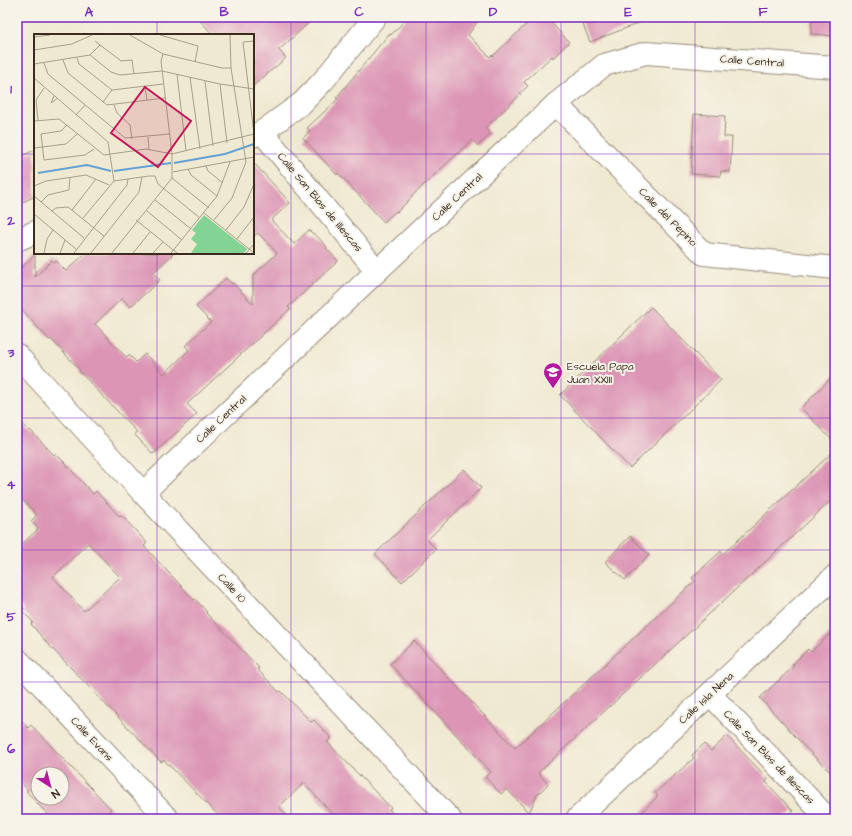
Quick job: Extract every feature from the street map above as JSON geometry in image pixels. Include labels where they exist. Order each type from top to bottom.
[{"type":"street","points":[[257,134],[302,103],[323,81],[375,17]]},
{"type":"street","name":"Calle Central","points":[[143,493],[556,104],[604,65],[646,53],[835,67]]},
{"type":"street","name":"Calle del Pepino","points":[[556,104],[704,254],[835,268]]},
{"type":"street","name":"Calle San Blas de Illescas","points":[[257,134],[378,271]]},
{"type":"street","points":[[17,240],[34,232]]},
{"type":"street","name":"Calle 10","points":[[17,354],[143,493],[450,819]]},
{"type":"street","name":"Calle Isla Nena","points":[[578,819],[835,576]]},
{"type":"street","name":"Calle Evans","points":[[17,659],[168,819]]},
{"type":"street","name":"Calle San Blas de Illescas","points":[[710,694],[828,819]]},
{"type":"building","points":[[197,17],[315,17],[279,50],[286,58],[254,85],[254,34],[212,34]]},
{"type":"building","points":[[408,17],[481,17],[468,35],[490,57],[492,55],[493,56],[534,17],[546,17],[569,42],[553,58],[552,56],[524,82],[528,86],[485,128],[490,134],[478,146],[472,140],[397,212],[396,211],[384,222],[338,173],[337,175],[303,138],[310,131],[307,128],[338,99],[336,98],[389,34],[391,35]]},
{"type":"building","points":[[580,17],[651,17],[652,18],[590,42]]},
{"type":"building","points":[[812,17],[835,17],[835,36],[811,34]]},
{"type":"building","points":[[694,114],[725,116],[724,137],[732,137],[730,172],[721,171],[720,176],[691,174]]},
{"type":"building","points":[[34,150],[34,196],[17,205],[17,158]]},
{"type":"building","points":[[254,163],[290,203],[271,220],[294,244],[309,230],[315,234],[338,261],[288,307],[290,309],[187,404],[197,414],[153,454],[134,434],[137,432],[51,339],[49,340],[17,304],[17,272],[35,255],[35,277],[52,260],[54,263],[56,261],[66,271],[85,254],[173,254],[153,273],[160,280],[130,307],[122,298],[95,324],[126,357],[129,355],[136,362],[145,354],[164,374],[189,350],[185,346],[211,322],[196,307],[226,278],[232,284],[233,283],[253,304],[253,276],[277,253],[258,233],[254,236]]},
{"type":"building","points":[[651,307],[721,380],[630,468],[560,395]]},
{"type":"building","points":[[835,374],[835,443],[801,408]]},
{"type":"building","points":[[17,418],[54,455],[56,454],[63,461],[93,494],[96,491],[120,517],[122,516],[147,543],[144,546],[259,668],[257,669],[311,722],[314,720],[331,738],[327,742],[391,808],[389,809],[398,819],[337,819],[304,783],[279,807],[290,819],[222,819],[164,760],[161,762],[47,643],[31,624],[33,622],[22,611],[24,609],[17,602],[17,549],[38,529],[31,521],[37,515],[17,494]],"holes":[[[88,543],[120,577],[84,611],[53,577]]]},
{"type":"building","points":[[835,450],[835,497],[538,773],[548,784],[537,795],[529,813],[507,789],[501,794],[485,777],[491,772],[390,664],[414,641],[515,748],[695,581],[692,578],[721,551],[723,554]]},
{"type":"building","points":[[464,469],[481,488],[427,540],[436,549],[402,582],[375,554]]},
{"type":"building","points":[[630,536],[649,555],[625,580],[605,562]]},
{"type":"building","points":[[835,629],[835,777],[760,698],[794,666],[792,665],[808,649],[811,652]]},
{"type":"building","points":[[17,715],[28,728],[31,725],[111,809],[109,811],[117,819],[52,819],[40,806],[70,806],[70,766],[30,766],[30,795],[26,791],[28,790],[17,778]]},
{"type":"building","points":[[727,736],[768,779],[766,782],[793,811],[784,819],[635,819],[658,796],[655,793],[694,758],[692,755],[704,744],[711,751]]},
{"type":"place","name":"Escuela Papa Juan XXIII","points":[[553,389]]}]
